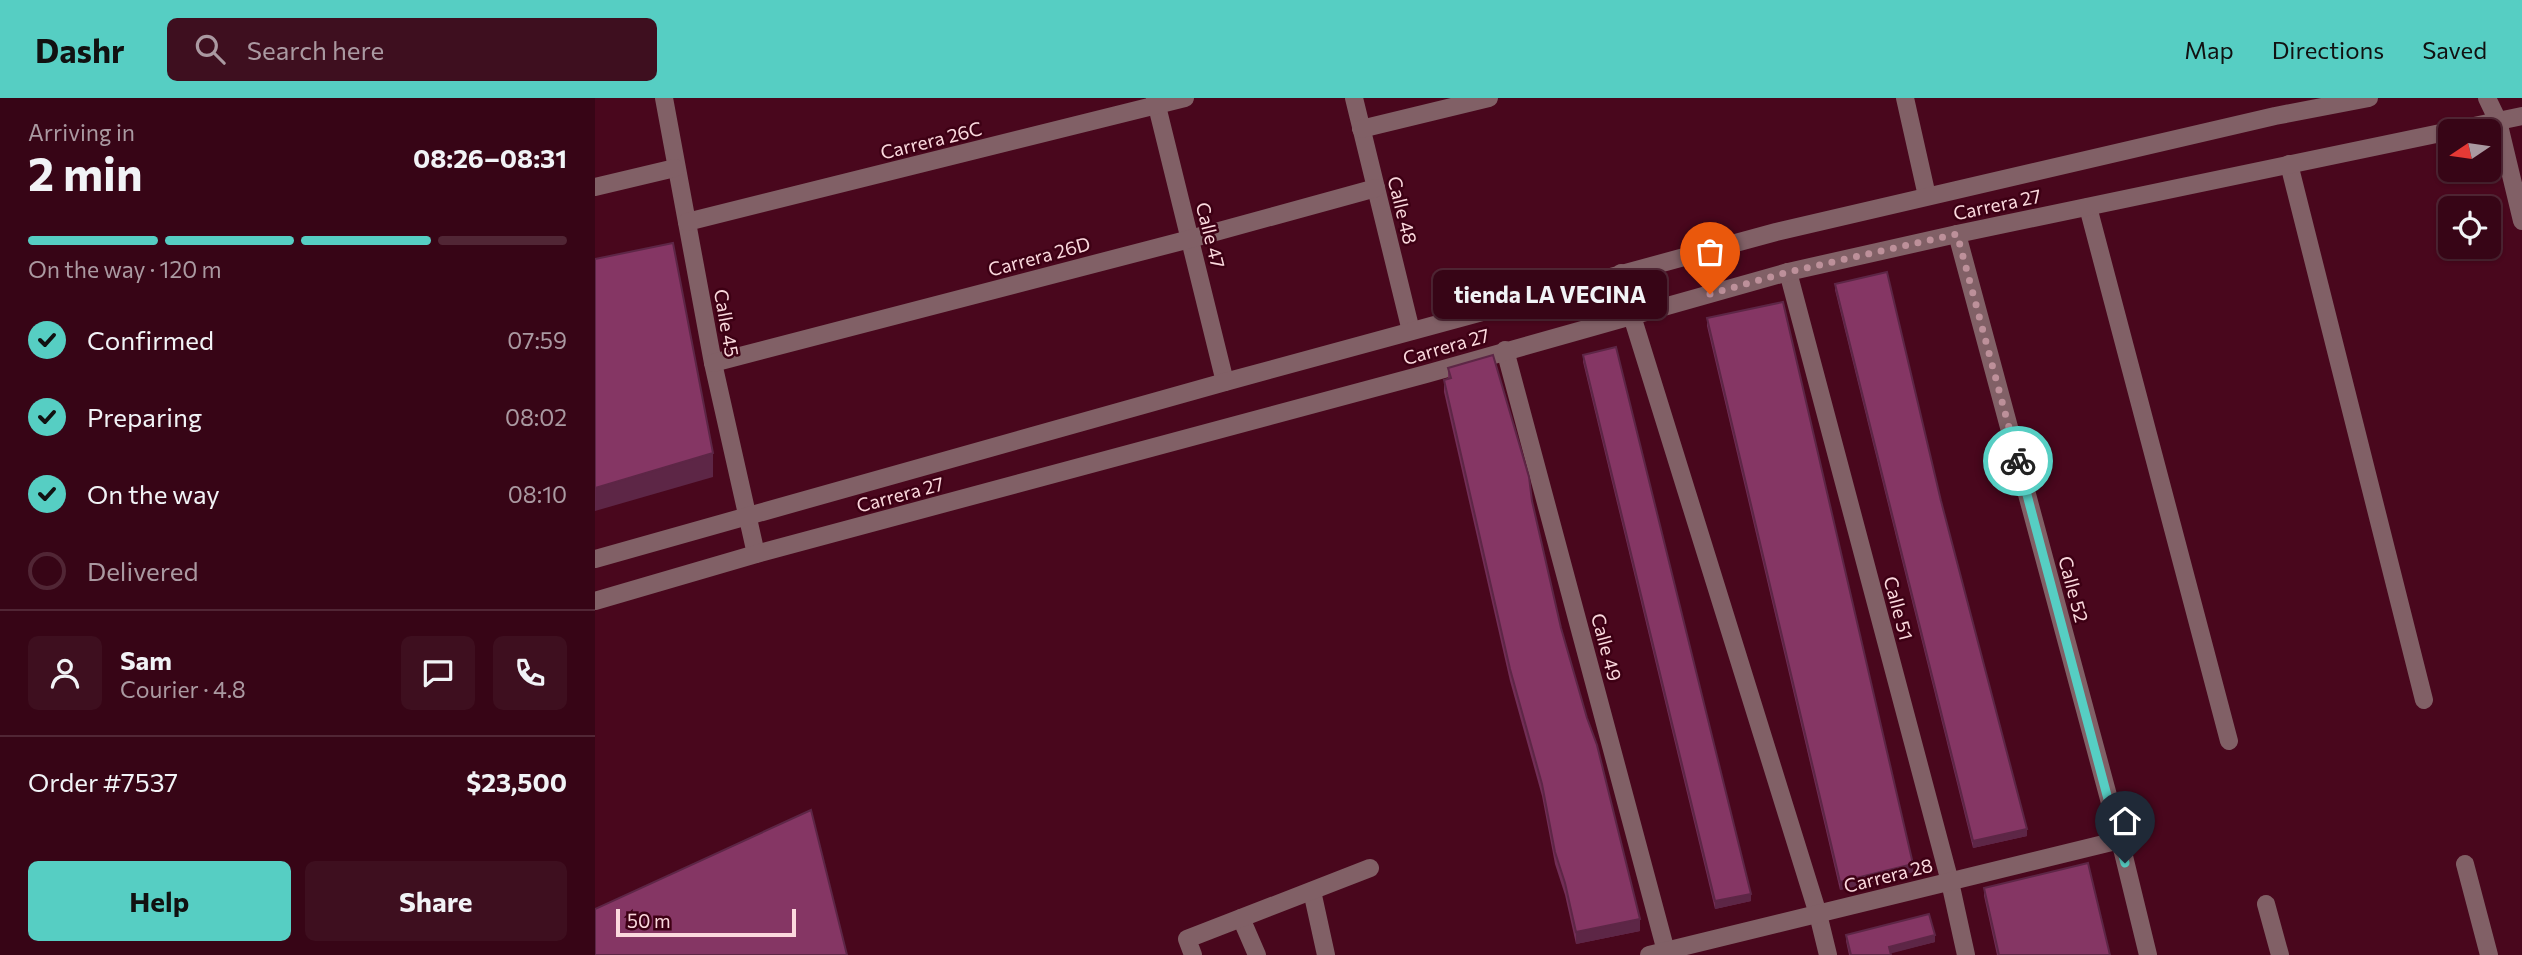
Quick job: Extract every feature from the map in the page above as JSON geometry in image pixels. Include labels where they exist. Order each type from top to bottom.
[{"type":"street","name":"Calle 45","points":[[664,98],[712,363],[756,554]]},
{"type":"street","name":"Carrera 26C","points":[[687,222],[1156,102],[1185,98]]},
{"type":"street","name":"Calle 48","points":[[1354,98],[1411,331]]},
{"type":"street","points":[[1361,129],[1489,98]]},
{"type":"street","points":[[1905,98],[1927,196]]},
{"type":"street","name":"Carrera 27","points":[[595,559],[1225,382],[1776,232],[2275,116],[2369,98]]},
{"type":"street","points":[[2487,98],[2497,119]]},
{"type":"street","name":"Calle 47","points":[[1156,102],[1225,382]]},
{"type":"street","name":"Carrera 27","points":[[2501,120],[2522,116]]},
{"type":"street","name":"Carrera 27","points":[[595,601],[756,554],[1413,378],[1788,272],[2438,133]]},
{"type":"street","points":[[2501,134],[2522,221]]},
{"type":"street","points":[[2289,164],[2424,700]]},
{"type":"street","points":[[595,187],[675,168]]},
{"type":"street","name":"Carrera 26D","points":[[712,363],[1376,188]]},
{"type":"street","points":[[2088,207],[2228,741]]},
{"type":"street","name":"Calle 52","points":[[1957,234],[2120,840],[2148,955]]},
{"type":"street","name":"Calle 51","points":[[1788,272],[1950,882],[1966,955]]},
{"type":"street","points":[[1621,273],[1632,316],[1818,914],[1828,955]]},
{"type":"street","name":"Calle 49","points":[[1505,350],[1661,954]]},
{"type":"street","name":"Carrera 28","points":[[1661,954],[2120,840]]},
{"type":"street","points":[[2465,864],[2489,955]]},
{"type":"street","points":[[1193,955],[1187,939],[1370,868]]},
{"type":"street","points":[[1311,891],[1326,955]]},
{"type":"street","points":[[2266,904],[2280,955]]},
{"type":"street","points":[[1241,918],[1257,955]]},
{"type":"building","points":[[673,243],[713,453],[595,488],[595,259]]},
{"type":"building","points":[[1887,272],[1941,501],[2027,829],[1973,841],[1835,284]]},
{"type":"building","points":[[1783,302],[1913,864],[1840,882],[1707,318]]},
{"type":"building","points":[[1616,347],[1751,894],[1715,901],[1583,355]]},
{"type":"building","points":[[1493,355],[1529,477],[1561,628],[1597,745],[1640,919],[1576,932],[1555,852],[1542,784],[1510,669],[1444,380],[1451,378],[1448,368]]},
{"type":"building","points":[[811,810],[847,955],[595,955],[595,909]]},
{"type":"building","points":[[2088,863],[2110,955],[1999,955],[1984,888]]},
{"type":"building","points":[[1929,914],[1935,935],[1889,947],[1891,955],[1851,955],[1846,935]]},
{"type":"way so far","points":[[1710,294],[1788,272],[1957,234],[2018,461]]},
{"type":"place","name":"tienda LA VECINA","points":[[1710,294]]},
{"type":"route","points":[[2018,461],[2125,863]]}]
